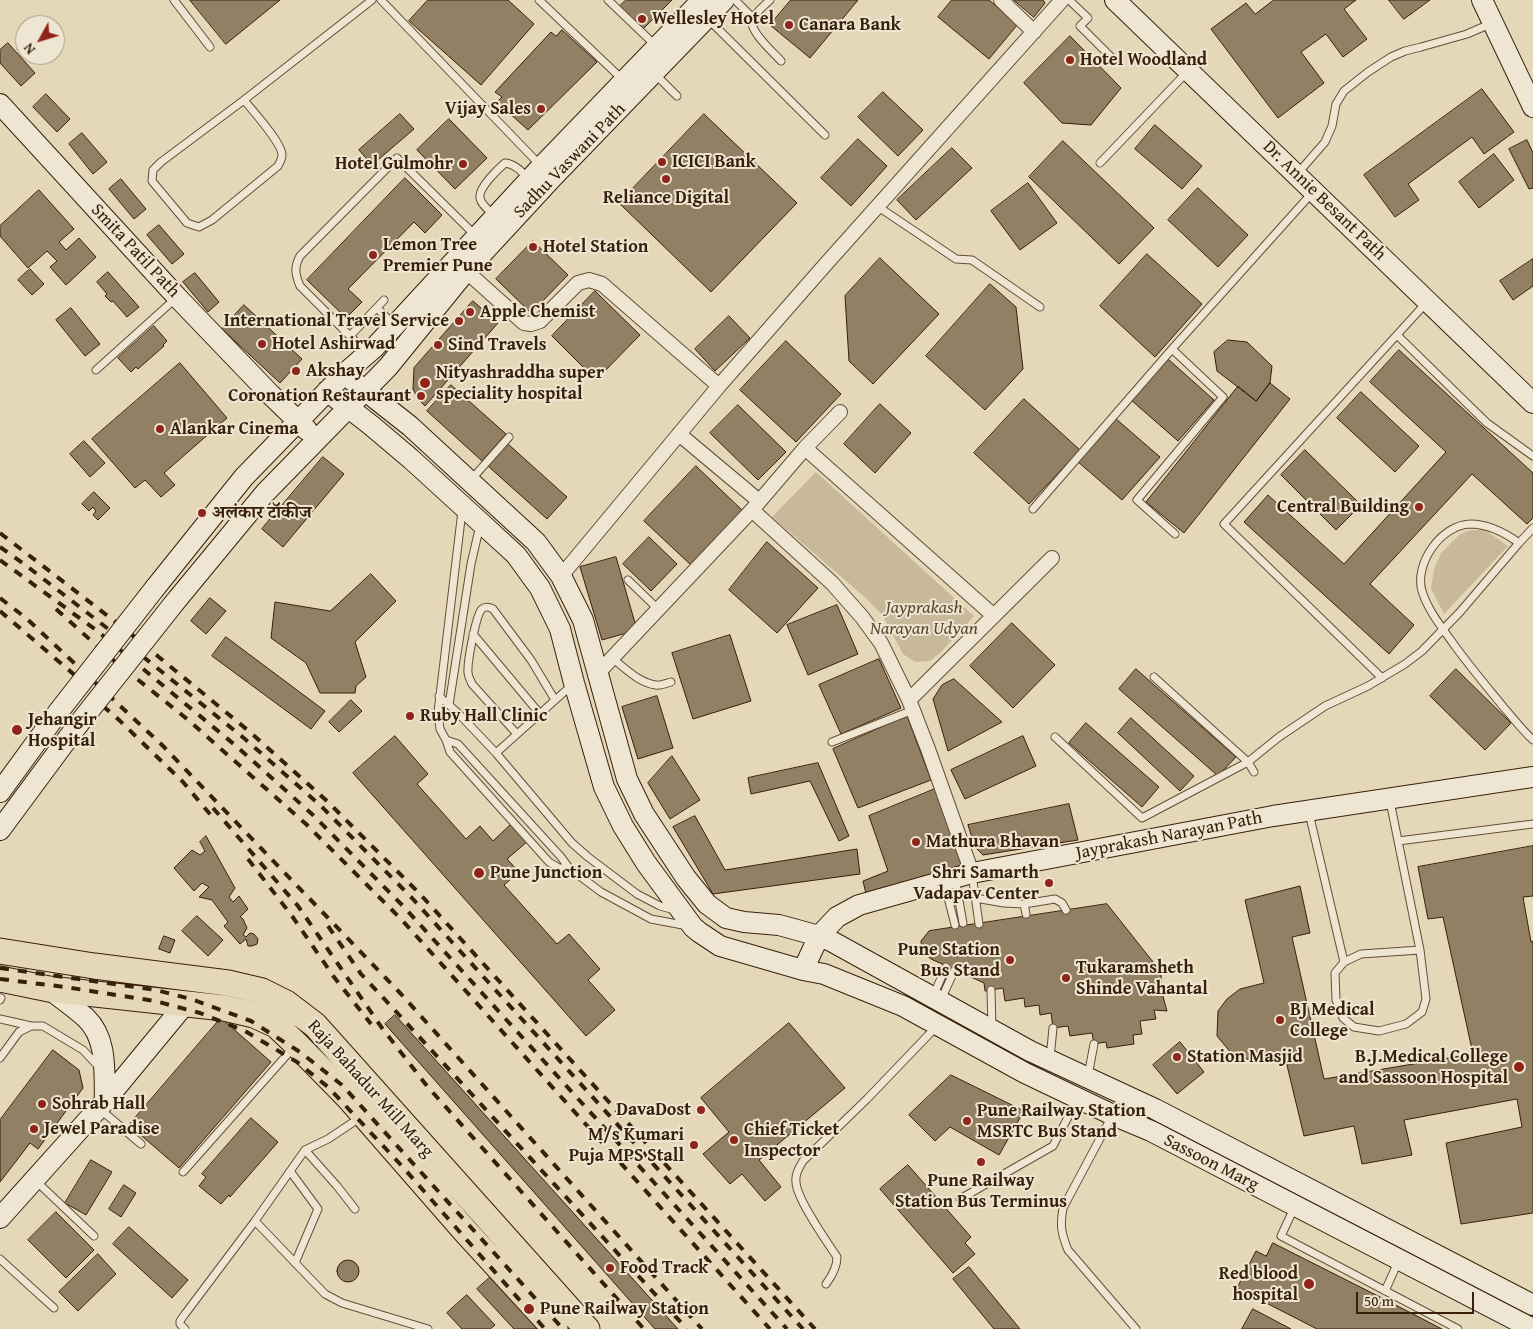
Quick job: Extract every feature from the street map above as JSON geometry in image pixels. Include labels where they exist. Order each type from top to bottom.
[{"type":"highway","name":"Raja Bahadur Mill Marg","points":[[0,951],[94,966],[228,983],[262,991],[286,1003],[315,1025],[587,1329]]},
{"type":"highway","name":"Raja Bahadur Mill Marg","points":[[0,993],[49,988],[186,1002],[254,1015],[276,1025],[349,1098],[548,1326]]},
{"type":"main road","name":"Sadhu Vaswani Path","points":[[0,830],[77,726],[175,602],[265,493],[388,367],[541,175],[630,86],[654,73],[703,5],[724,0]]},
{"type":"main road","name":"Dr. Annie Besant Path","points":[[1115,0],[1533,403]]},
{"type":"main road","points":[[1482,0],[1533,107]]},
{"type":"main road","points":[[630,86],[658,47],[703,5]]},
{"type":"main road","name":"Smita Patil Path","points":[[0,104],[177,297],[317,440]]},
{"type":"main road","points":[[0,792],[59,711],[244,477],[326,391],[367,354],[496,216],[541,175]]},
{"type":"main road","name":"Sassoon Marg","points":[[344,374],[410,426],[536,542],[561,576],[583,620],[627,779],[644,814],[686,878],[706,904],[726,918],[744,922],[779,925],[831,941],[1050,1061],[1088,1077],[1164,1114],[1533,1305]]},
{"type":"main road","name":"Sassoon Marg","points":[[326,391],[411,459],[516,555],[540,588],[560,629],[604,787],[623,826],[646,863],[699,932],[720,946],[803,970],[824,974],[904,1006],[1025,1073],[1112,1116],[1151,1132],[1526,1327]]},
{"type":"main road","name":"Jayprakash Narayan Path","points":[[803,970],[819,936],[837,917],[858,905],[957,877],[1141,840],[1308,810],[1533,776]]},
{"type":"main road","points":[[49,988],[88,1020],[98,1036],[103,1052],[102,1104]]},
{"type":"main road","points":[[0,1218],[102,1104],[186,1002]]},
{"type":"street","points":[[1001,0],[1034,32]]},
{"type":"street","points":[[561,576],[719,386],[1062,0]]},
{"type":"street","points":[[466,271],[524,323],[531,324],[540,321],[578,283],[589,280],[602,284],[719,386]]},
{"type":"street","points":[[598,673],[756,506],[805,448],[840,412]]},
{"type":"street","points":[[679,434],[756,506],[832,583],[862,616],[881,643],[911,705],[957,877]]},
{"type":"street","points":[[805,448],[994,616]]},
{"type":"street","points":[[911,705],[994,616],[1052,558]]},
{"type":"lane","points":[[174,0],[210,48]]},
{"type":"lane","points":[[244,100],[277,142],[282,151],[283,158],[278,166],[212,220],[199,227],[187,223],[152,181],[153,170],[372,0]]},
{"type":"lane","points":[[381,0],[541,175]]},
{"type":"lane","points":[[539,0],[630,86]]},
{"type":"lane","points":[[608,0],[658,47]]},
{"type":"lane","points":[[735,0],[753,18]]},
{"type":"lane","points":[[770,0],[753,18],[752,23],[758,36],[781,61]]},
{"type":"lane","points":[[1069,0],[1088,18],[1080,26],[1113,59]]},
{"type":"lane","points":[[703,5],[825,135]]},
{"type":"lane","points":[[1297,175],[1325,142],[1332,126],[1336,104],[1344,91],[1368,72],[1391,57],[1405,51],[1467,34],[1493,23]]},
{"type":"lane","points":[[1100,163],[1188,70]]},
{"type":"lane","points":[[654,73],[677,96]]},
{"type":"lane","points":[[367,354],[300,286],[295,274],[295,265],[300,256],[397,158],[477,237]]},
{"type":"lane","points":[[496,216],[483,204],[479,195],[480,190],[498,169],[505,163],[510,163],[541,175]]},
{"type":"lane","points":[[1033,509],[1172,349],[1314,191]]},
{"type":"lane","points":[[878,206],[956,259],[972,260],[1040,307]]},
{"type":"lane","points":[[96,370],[177,297]]},
{"type":"lane","points":[[350,336],[384,300]]},
{"type":"lane","points":[[1382,678],[1224,524],[1428,301]]},
{"type":"lane","points":[[377,308],[394,325]]},
{"type":"lane","points":[[1397,334],[1487,423],[1533,456]]},
{"type":"lane","points":[[1172,349],[1223,397],[1137,500],[1175,534]]},
{"type":"lane","points":[[470,481],[509,437]]},
{"type":"lane","points":[[462,506],[451,613],[439,696],[440,729],[450,752],[549,862],[559,868],[569,868]]},
{"type":"lane","points":[[449,705],[471,564],[480,522]]},
{"type":"lane","points":[[1518,543],[1498,530],[1486,526],[1469,524],[1456,528],[1443,536],[1433,547],[1422,567],[1420,577],[1421,588],[1427,604],[1443,629],[1477,675],[1533,740]]},
{"type":"lane","points":[[1054,736],[1142,818],[1248,762],[1279,737],[1326,706],[1368,686],[1405,664],[1422,650],[1460,612],[1533,528]]},
{"type":"lane","points":[[628,580],[658,609]]},
{"type":"lane","points":[[517,734],[472,684],[468,676],[473,634],[480,611],[483,608],[493,609],[531,660],[555,700]]},
{"type":"lane","points":[[473,634],[540,714]]},
{"type":"lane","points":[[612,658],[634,676],[645,682],[657,686],[671,682]]},
{"type":"lane","points":[[1154,677],[1248,762],[1254,772]]},
{"type":"lane","points":[[496,753],[574,684]]},
{"type":"lane","points":[[439,696],[496,753],[572,843],[637,894],[688,920]]},
{"type":"lane","points":[[832,742],[911,705]]},
{"type":"lane","points":[[446,740],[458,744],[555,850],[569,868],[601,892],[651,919],[688,920]]},
{"type":"lane","points":[[1389,798],[1420,950],[1426,999],[1422,1012],[1406,1024],[1379,1031],[1354,1028],[1343,1018],[1336,1000],[1335,973],[1344,962],[1361,954],[1420,950]]},
{"type":"lane","points":[[1308,810],[1344,962]]},
{"type":"lane","points":[[1398,841],[1533,824]]},
{"type":"lane","points":[[957,877],[975,898],[979,924]]},
{"type":"lane","points":[[957,877],[963,923]]},
{"type":"lane","points":[[955,925],[957,877]]},
{"type":"lane","points":[[975,898],[1024,904],[1055,899],[1062,902],[1066,910]]},
{"type":"lane","points":[[1024,904],[1026,914]]},
{"type":"lane","points":[[936,999],[946,968]]},
{"type":"lane","points":[[936,999],[954,971]]},
{"type":"lane","points":[[992,990],[992,1030]]},
{"type":"lane","points":[[0,1019],[31,1026],[43,1026],[83,1050],[104,1074]]},
{"type":"lane","points":[[826,1284],[837,1264],[837,1258],[803,1203],[795,1184],[797,1172],[803,1160],[867,1099],[938,1025]]},
{"type":"lane","points":[[0,1058],[19,1032],[31,1026]]},
{"type":"lane","points":[[1050,1061],[1053,1028]]},
{"type":"lane","points":[[183,1172],[296,1044]]},
{"type":"lane","points":[[1088,1077],[1094,1044]]},
{"type":"lane","points":[[960,1199],[1053,1146],[1078,1098]]},
{"type":"lane","points":[[102,1104],[141,1144]]},
{"type":"lane","points":[[185,1329],[180,1324],[180,1321],[305,1150],[328,1139],[363,1116]]},
{"type":"lane","points":[[1112,1116],[1063,1208],[1060,1223],[1062,1236],[1068,1250],[1136,1329]]},
{"type":"lane","points":[[305,1150],[355,1209]]},
{"type":"lane","points":[[290,1172],[318,1209],[295,1263]]},
{"type":"lane","points":[[34,1179],[94,1236]]},
{"type":"lane","points":[[1295,1206],[1281,1236],[1458,1329]]},
{"type":"lane","points":[[254,1221],[325,1294],[337,1301],[428,1329]]},
{"type":"lane","points":[[0,1259],[54,1308]]},
{"type":"lane","points":[[1385,1291],[1399,1260]]},
{"type":"green space","name":"Jayprakash Narayan Udyan","points":[[816,472],[974,616],[940,653],[930,661],[915,662],[903,654],[883,616],[867,599],[772,517]]},
{"type":"green space","points":[[1471,530],[1485,530],[1508,546],[1444,614],[1431,588],[1434,569],[1441,553],[1460,534]]},
{"type":"building","points":[[190,0],[280,0],[226,44]]},
{"type":"building","points":[[428,0],[508,0],[534,24],[481,85],[409,21]]},
{"type":"building","name":"Wellesley Hotel","points":[[626,0],[672,0],[642,30],[619,7]]},
{"type":"building","points":[[791,0],[858,0],[810,58],[770,25]]},
{"type":"building","points":[[952,0],[989,0],[1018,24],[989,59],[938,17]]},
{"type":"building","points":[[1014,0],[1043,0],[1045,3],[1034,17]]},
{"type":"building","points":[[1274,0],[1356,0],[1344,9],[1367,39],[1343,57],[1326,34],[1301,52],[1324,83],[1278,118],[1211,29],[1246,3],[1255,14]]},
{"type":"building","points":[[1389,0],[1430,0],[1404,19]]},
{"type":"building","points":[[562,30],[597,62],[528,130],[497,102],[502,97],[495,92],[551,32],[556,36]]},
{"type":"building","name":"Hotel Woodland","points":[[1070,36],[1121,88],[1091,125],[1062,123],[1024,83]]},
{"type":"building","points":[[8,43],[15,51],[15,65],[28,65],[35,73],[21,86],[0,63],[0,50]]},
{"type":"building","points":[[1482,89],[1514,132],[1484,154],[1472,137],[1408,184],[1419,200],[1395,217],[1364,175]]},
{"type":"building","points":[[883,92],[923,130],[898,156],[858,117]]},
{"type":"building","points":[[46,94],[70,119],[57,132],[33,107]]},
{"type":"building","points":[[400,114],[414,129],[372,165],[359,150]]},
{"type":"building","points":[[704,114],[797,203],[711,292],[619,203]]},
{"type":"building","points":[[449,119],[487,158],[455,189],[417,150]]},
{"type":"building","points":[[1155,125],[1202,166],[1182,189],[1135,149]]},
{"type":"building","points":[[82,133],[107,162],[93,174],[69,144]]},
{"type":"building","points":[[858,139],[887,166],[851,206],[821,178]]},
{"type":"building","points":[[1527,140],[1533,153],[1533,188],[1529,189],[1509,149]]},
{"type":"building","points":[[1063,141],[1154,228],[1119,264],[1029,177]]},
{"type":"building","points":[[952,148],[972,168],[916,220],[897,200]]},
{"type":"building","points":[[1494,154],[1514,180],[1479,208],[1459,182]]},
{"type":"building","points":[[405,178],[442,215],[425,233],[414,222],[348,289],[362,302],[346,318],[307,280]]},
{"type":"building","points":[[121,179],[146,209],[134,219],[109,189]]},
{"type":"building","points":[[1028,183],[1057,223],[1020,250],[991,211]]},
{"type":"building","points":[[1198,188],[1248,235],[1218,267],[1168,220]]},
{"type":"building","points":[[39,190],[74,229],[59,242],[66,250],[79,238],[96,257],[66,285],[50,267],[57,261],[47,251],[28,268],[0,236],[0,226]]},
{"type":"building","points":[[159,225],[184,254],[172,264],[147,235]]},
{"type":"building","points":[[533,241],[568,275],[531,313],[496,279]]},
{"type":"building","points":[[1147,254],[1202,304],[1155,357],[1100,306]]},
{"type":"building","points":[[880,258],[939,314],[873,384],[849,361],[845,296]]},
{"type":"building","points":[[1533,259],[1533,286],[1513,300],[1500,281]]},
{"type":"building","points":[[30,269],[44,284],[32,295],[18,280]]},
{"type":"building","points":[[108,272],[139,307],[127,317],[113,301],[111,302],[105,296],[107,294],[97,282]]},
{"type":"building","points":[[195,273],[219,302],[208,312],[183,282]]},
{"type":"building","points":[[990,284],[1016,307],[1023,369],[985,410],[926,356]]},
{"type":"building","points":[[595,291],[640,335],[596,380],[552,336]]},
{"type":"building","points":[[473,301],[498,323],[425,406],[418,399],[413,389],[414,368]]},
{"type":"building","name":"Hotel Ashirwad","points":[[244,305],[302,359],[280,383],[222,329]]},
{"type":"building","points":[[71,308],[100,344],[85,356],[56,320]]},
{"type":"building","points":[[729,316],[750,338],[715,371],[695,349]]},
{"type":"building","points":[[154,326],[167,341],[164,346],[138,369],[136,367],[131,372],[118,358]]},
{"type":"building","points":[[1228,340],[1247,342],[1272,366],[1270,383],[1256,401],[1217,371],[1214,352]]},
{"type":"building","points":[[786,341],[841,394],[796,442],[740,390]]},
{"type":"building","name":"Central Building","points":[[1399,350],[1533,473],[1533,518],[1527,524],[1472,474],[1370,584],[1414,625],[1389,654],[1244,522],[1268,495],[1344,564],[1446,452],[1370,382]]},
{"type":"building","points":[[1168,359],[1214,400],[1178,441],[1131,400]]},
{"type":"building","name":"Alankar Cinema","points":[[180,363],[227,418],[164,473],[175,485],[161,497],[145,480],[135,488],[92,439]]},
{"type":"building","points":[[1270,383],[1290,399],[1184,533],[1146,502],[1238,386],[1256,401]]},
{"type":"building","points":[[451,385],[506,434],[482,461],[427,411]]},
{"type":"building","points":[[1361,392],[1419,446],[1395,472],[1337,418]]},
{"type":"building","points":[[1024,399],[1080,450],[1029,504],[974,453]]},
{"type":"building","points":[[880,404],[911,433],[875,473],[844,444]]},
{"type":"building","points":[[738,405],[786,452],[758,480],[710,433]]},
{"type":"building","points":[[1115,418],[1160,457],[1122,500],[1077,461]]},
{"type":"building","points":[[84,441],[105,463],[90,477],[70,454]]},
{"type":"building","points":[[508,444],[567,497],[547,519],[488,466]]},
{"type":"building","points":[[1305,450],[1361,505],[1336,530],[1281,475]]},
{"type":"building","points":[[323,457],[344,474],[283,547],[262,529]]},
{"type":"building","points":[[696,466],[744,512],[692,566],[644,521]]},
{"type":"building","points":[[94,492],[110,508],[98,520],[93,515],[96,511],[93,507],[89,511],[82,504]]},
{"type":"building","points":[[649,537],[677,564],[651,591],[623,564]]},
{"type":"building","points":[[767,542],[818,588],[777,633],[729,590]]},
{"type":"building","points":[[616,557],[637,630],[602,640],[580,567]]},
{"type":"building","points":[[371,574],[396,601],[355,642],[366,677],[356,686],[355,693],[320,693],[306,663],[271,638],[275,602],[330,611]]},
{"type":"building","points":[[210,598],[226,611],[206,634],[191,621]]},
{"type":"building","points":[[837,605],[858,654],[808,675],[787,625]]},
{"type":"building","points":[[1012,623],[1055,665],[1013,708],[970,666]]},
{"type":"building","points":[[730,635],[751,701],[693,719],[672,653]]},
{"type":"building","points":[[226,637],[325,711],[311,729],[212,656]]},
{"type":"building","points":[[879,659],[901,708],[841,734],[819,685]]},
{"type":"building","points":[[1136,669],[1236,757],[1218,776],[1119,689]]},
{"type":"building","points":[[1456,669],[1511,723],[1485,750],[1430,696]]},
{"type":"building","points":[[954,679],[1002,722],[948,751],[933,699],[942,685]]},
{"type":"building","points":[[657,696],[673,748],[638,759],[622,707]]},
{"type":"building","points":[[351,700],[362,711],[339,732],[329,722]]},
{"type":"building","points":[[907,716],[931,780],[858,808],[833,749]]},
{"type":"building","points":[[1131,718],[1194,776],[1180,791],[1118,733]]},
{"type":"building","points":[[1086,723],[1159,787],[1142,807],[1069,743]]},
{"type":"building","points":[[395,736],[428,774],[417,784],[466,839],[480,826],[493,841],[512,823],[528,841],[507,859],[519,872],[504,885],[557,944],[569,934],[600,969],[588,980],[615,1010],[586,1036],[353,773]]},
{"type":"building","points":[[1023,736],[1036,766],[965,799],[951,770]]},
{"type":"building","points":[[672,756],[700,800],[670,819],[648,783]]},
{"type":"building","points":[[818,763],[849,836],[839,841],[810,781],[751,794],[748,778]]},
{"type":"building","name":"Mathura Bhavan","points":[[935,789],[964,868],[866,894],[863,881],[888,871],[869,816]]},
{"type":"building","points":[[1069,804],[1078,840],[983,855],[975,847],[968,825]]},
{"type":"building","points":[[695,816],[725,870],[857,849],[860,874],[713,894],[673,827]]},
{"type":"building","points":[[206,836],[235,888],[229,897],[233,902],[239,896],[248,909],[240,917],[247,928],[243,935],[246,937],[250,933],[254,934],[258,939],[257,944],[248,946],[246,939],[240,944],[224,926],[228,922],[212,900],[199,897],[209,887],[202,883],[194,891],[174,868],[192,850],[200,855],[205,851],[200,842]]},
{"type":"building","points":[[1533,846],[1533,896],[1523,897],[1531,942],[1533,941],[1533,1213],[1461,1224],[1446,1143],[1522,1127],[1517,1099],[1404,1120],[1412,1155],[1362,1164],[1354,1126],[1304,1136],[1285,1057],[1256,1062],[1232,1054],[1217,1036],[1218,1011],[1227,999],[1240,989],[1264,983],[1245,900],[1300,886],[1310,933],[1292,937],[1324,1079],[1473,1054],[1443,917],[1428,919],[1418,867]]},
{"type":"building","name":"Tukaramsheth Shinde Vahantal","points":[[1107,904],[1161,972],[1161,989],[1167,1011],[1154,1010],[1156,1019],[1140,1021],[1142,1034],[1133,1035],[1134,1044],[1107,1048],[1106,1042],[1094,1044],[1092,1033],[1070,1036],[1068,1026],[1053,1028],[1051,1013],[1040,1015],[1039,1005],[1025,1007],[1024,998],[1005,1001],[1003,988],[985,991],[984,983],[931,959],[922,951],[921,941],[929,931]]},
{"type":"building","points":[[197,916],[223,940],[208,956],[182,931]]},
{"type":"building","points":[[164,936],[175,940],[170,953],[159,949]]},
{"type":"building","points":[[395,1015],[678,1329],[655,1329],[385,1024]]},
{"type":"building","points":[[221,1018],[271,1062],[179,1168],[129,1125]]},
{"type":"building","points":[[789,1023],[845,1088],[759,1160],[781,1187],[765,1201],[742,1174],[730,1184],[703,1154],[729,1132],[701,1098]]},
{"type":"building","points":[[1180,1042],[1204,1072],[1177,1094],[1153,1065]]},
{"type":"building","name":"Sohrab Hall","points":[[53,1050],[79,1070],[83,1088],[38,1149],[30,1143],[0,1182],[0,1120]]},
{"type":"building","name":"Pune Railway Station MSRTC Bus Stand","points":[[951,1075],[1024,1111],[999,1155],[950,1127],[935,1141],[909,1115]]},
{"type":"building","points":[[251,1118],[278,1142],[230,1197],[229,1195],[221,1204],[199,1186],[206,1177],[202,1174]]},
{"type":"building","points":[[91,1160],[112,1172],[86,1215],[65,1203]]},
{"type":"building","points":[[908,1165],[971,1237],[965,1243],[975,1254],[953,1273],[880,1189]]},
{"type":"building","points":[[124,1185],[136,1193],[121,1217],[109,1209]]},
{"type":"building","points":[[56,1212],[94,1250],[66,1278],[28,1240]]},
{"type":"building","points":[[129,1227],[188,1280],[172,1298],[113,1244]]},
{"type":"building","points":[[1273,1243],[1442,1329],[1317,1329],[1237,1288],[1256,1251],[1266,1256]]},
{"type":"building","points":[[98,1254],[116,1274],[78,1311],[59,1292]]},
{"type":"building","name":"Pune Railway Station","points":[[514,1256],[580,1329],[514,1329],[477,1289]]},
{"type":"building","points":[[348,1260],[356,1263],[359,1271],[356,1279],[348,1282],[340,1279],[337,1271],[340,1263]]},
{"type":"building","points":[[969,1267],[1020,1329],[994,1329],[953,1279]]},
{"type":"building","points":[[467,1295],[495,1325],[490,1329],[462,1329],[447,1313]]},
{"type":"building","points":[[1253,1309],[1291,1329],[1242,1329]]},
{"type":"railway","points":[[0,533],[126,630],[250,732],[328,802],[420,894],[815,1329]]},
{"type":"railway","points":[[0,547],[120,638],[245,739],[321,806],[412,898],[803,1329]]},
{"type":"railway","points":[[0,560],[96,630],[235,745],[313,815],[404,907],[787,1329]]},
{"type":"railway","points":[[0,598],[26,618],[162,745],[401,994],[702,1329]]},
{"type":"railway","points":[[56,609],[107,655],[187,719],[306,824],[401,919],[770,1329]]},
{"type":"railway","points":[[0,611],[99,696]]},
{"type":"railway","points":[[89,694],[118,719],[183,782],[214,819]]},
{"type":"railway","points":[[213,808],[298,906],[382,1028],[427,1086],[644,1329]]},
{"type":"railway","points":[[248,859],[292,916],[334,977],[371,1024]]},
{"type":"railway","points":[[328,926],[361,974],[687,1329]]},
{"type":"railway","points":[[0,968],[156,990],[191,999],[251,1021],[300,1052],[342,1085],[563,1329]]},
{"type":"railway","points":[[0,979],[155,1001],[200,1013],[245,1031],[297,1062],[328,1087],[401,1165],[545,1329]]},
{"type":"place","name":"Wellesley Hotel","points":[[642,19]]},
{"type":"place","name":"Canara Bank","points":[[789,25]]},
{"type":"place","name":"Hotel Woodland","points":[[1070,60]]},
{"type":"place","name":"Vijay Sales","points":[[541,109]]},
{"type":"place","name":"ICICI Bank","points":[[662,162]]},
{"type":"place","name":"Hotel Gulmohr","points":[[463,164]]},
{"type":"place","name":"Reliance Digital","points":[[666,179]]},
{"type":"place","name":"Hotel Station","points":[[533,247]]},
{"type":"place","name":"Lemon Tree Premier Pune","points":[[373,255]]},
{"type":"place","name":"Apple Chemist","points":[[470,312]]},
{"type":"place","name":"International Travel Service","points":[[459,321]]},
{"type":"place","name":"Hotel Ashirwad","points":[[262,344]]},
{"type":"place","name":"Sind Travels","points":[[438,345]]},
{"type":"place","name":"Akshay","points":[[296,371]]},
{"type":"place","name":"Nityashraddha super speciality hospital","points":[[425,383]]},
{"type":"place","name":"Coronation Restaurant","points":[[421,396]]},
{"type":"place","name":"Alankar Cinema","points":[[160,429]]},
{"type":"place","name":"Central Building","points":[[1419,507]]},
{"type":"place","name":"अलंकार टॉकीज","points":[[202,513]]},
{"type":"place","name":"Ruby Hall Clinic","points":[[410,716]]},
{"type":"place","name":"Jehangir Hospital","points":[[17,730]]},
{"type":"place","name":"Mathura Bhavan","points":[[916,842]]},
{"type":"place","name":"Pune Junction","points":[[479,873]]},
{"type":"place","name":"Shri Samarth Vadapav Center","points":[[1049,883]]},
{"type":"place","name":"Pune Station Bus Stand","points":[[1010,960]]},
{"type":"place","name":"Tukaramsheth Shinde Vahantal","points":[[1066,978]]},
{"type":"place","name":"BJ Medical College","points":[[1280,1020]]},
{"type":"place","name":"Station Masjid","points":[[1177,1057]]},
{"type":"place","name":"B.J.Medical College and Sassoon Hospital","points":[[1519,1067]]},
{"type":"place","name":"Sohrab Hall","points":[[42,1104]]},
{"type":"place","name":"DavaDost","points":[[701,1110]]},
{"type":"place","name":"Pune Railway Station MSRTC Bus Stand","points":[[967,1121]]},
{"type":"place","name":"Jewel Paradise","points":[[34,1129]]},
{"type":"place","name":"Chief Ticket Inspector","points":[[734,1140]]},
{"type":"place","name":"M/s Kumari Puja MPS Stall","points":[[694,1145]]},
{"type":"place","name":"Pune Railway Station Bus Terminus","points":[[981,1162]]},
{"type":"place","name":"Food Track","points":[[610,1268]]},
{"type":"place","name":"Red blood hospital","points":[[1309,1284]]},
{"type":"place","name":"Pune Railway Station","points":[[529,1309]]}]
